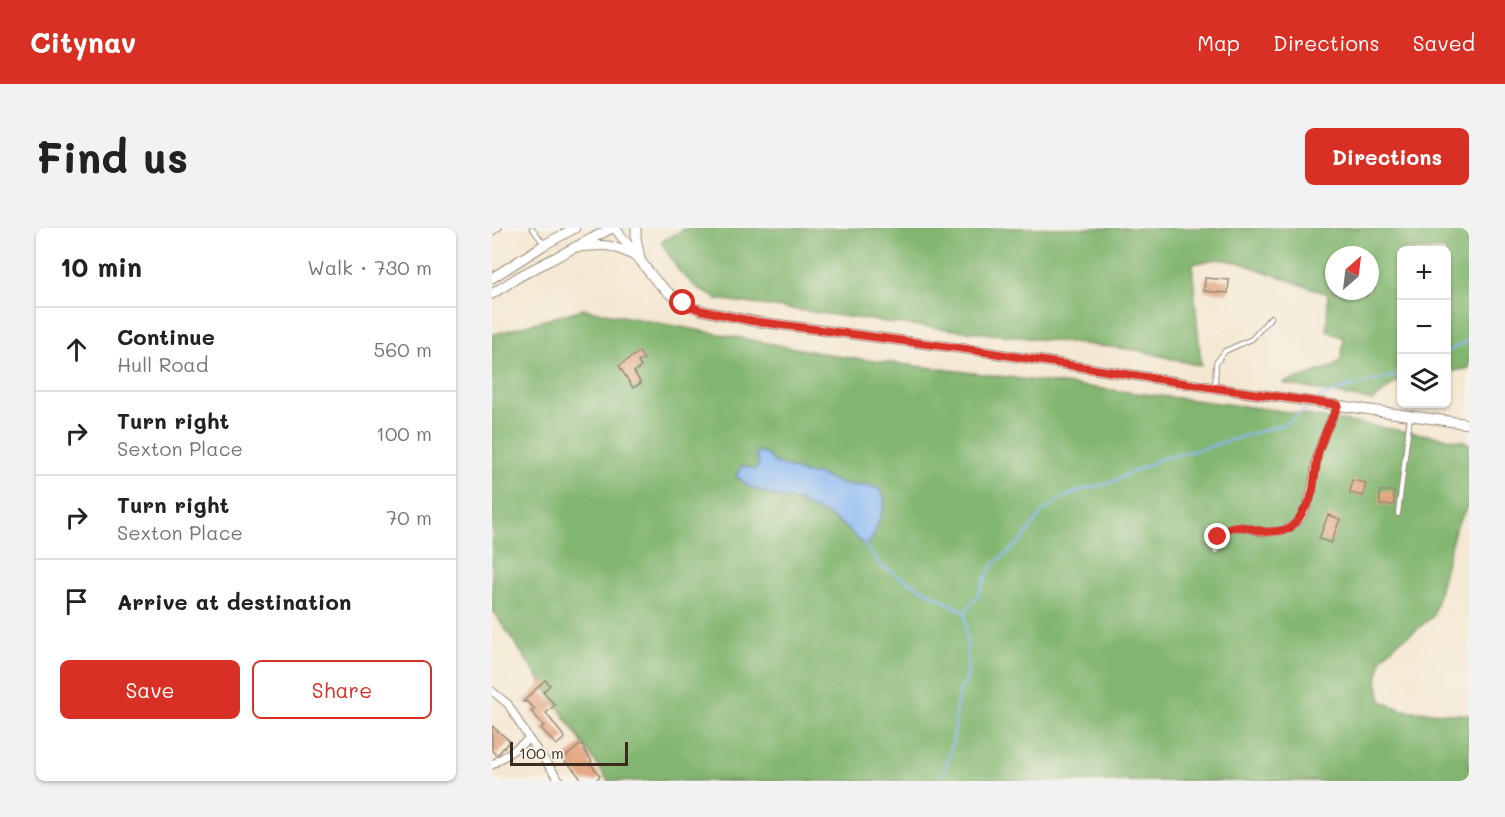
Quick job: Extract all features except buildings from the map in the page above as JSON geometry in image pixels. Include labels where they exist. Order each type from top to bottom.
[{"type":"main road","points":[[494,273],[575,228]]},
{"type":"main road","points":[[492,294],[520,276],[614,228],[656,281],[683,303],[700,310],[752,321],[973,350],[1215,388],[1469,424]]},
{"type":"main road","points":[[636,228],[639,259]]},
{"type":"main road","points":[[574,248],[612,245],[639,259]]},
{"type":"street","points":[[1216,550],[1218,537],[1231,527],[1266,532],[1278,531],[1289,529],[1298,520],[1310,500],[1318,453],[1338,405]]},
{"type":"street","points":[[492,691],[507,704],[560,781]]},
{"type":"street","points":[[492,765],[530,740]]},
{"type":"lane","points":[[532,228],[544,245]]},
{"type":"lane","points":[[1215,388],[1216,363],[1225,351],[1252,339],[1271,317]]},
{"type":"lane","points":[[1398,514],[1410,415]]},
{"type":"green space","points":[[686,228],[1469,228],[1469,368],[1451,371],[1451,246],[1397,246],[1397,382],[1373,401],[1282,383],[1333,367],[1341,360],[1344,338],[1327,331],[1328,300],[1379,300],[1379,246],[1325,246],[1325,293],[1238,262],[1217,259],[1192,264],[1201,366],[1137,350],[893,323],[717,299],[696,287],[679,271],[661,242]]},
{"type":"green space","points":[[583,309],[843,357],[1275,410],[1464,441],[1469,444],[1469,505],[1455,529],[1433,616],[1397,643],[1382,658],[1377,680],[1381,701],[1402,710],[1469,715],[1469,781],[608,781],[492,609],[492,335]]},
{"type":"water","points":[[760,451],[774,462],[806,474],[817,474],[844,485],[869,486],[882,492],[885,501],[883,510],[873,537],[867,545],[824,513],[798,501],[777,497],[750,487],[736,476],[742,466],[755,469],[759,466],[756,453]]},
{"type":"waterway","points":[[1451,349],[1469,340]]},
{"type":"waterway","points":[[1318,399],[1336,391],[1397,375]]},
{"type":"waterway","points":[[941,781],[955,729],[956,706],[968,672],[965,612],[978,595],[995,563],[1022,540],[1043,512],[1062,498],[1084,489],[1107,484],[1161,459],[1287,423],[1309,407]]},
{"type":"waterway","points":[[864,544],[882,567],[965,612]]},
{"type":"route","points":[[683,303],[700,310],[752,321],[973,350],[1338,405],[1318,453],[1310,500],[1298,520],[1289,529],[1278,531],[1266,532],[1231,527],[1218,537]]}]
